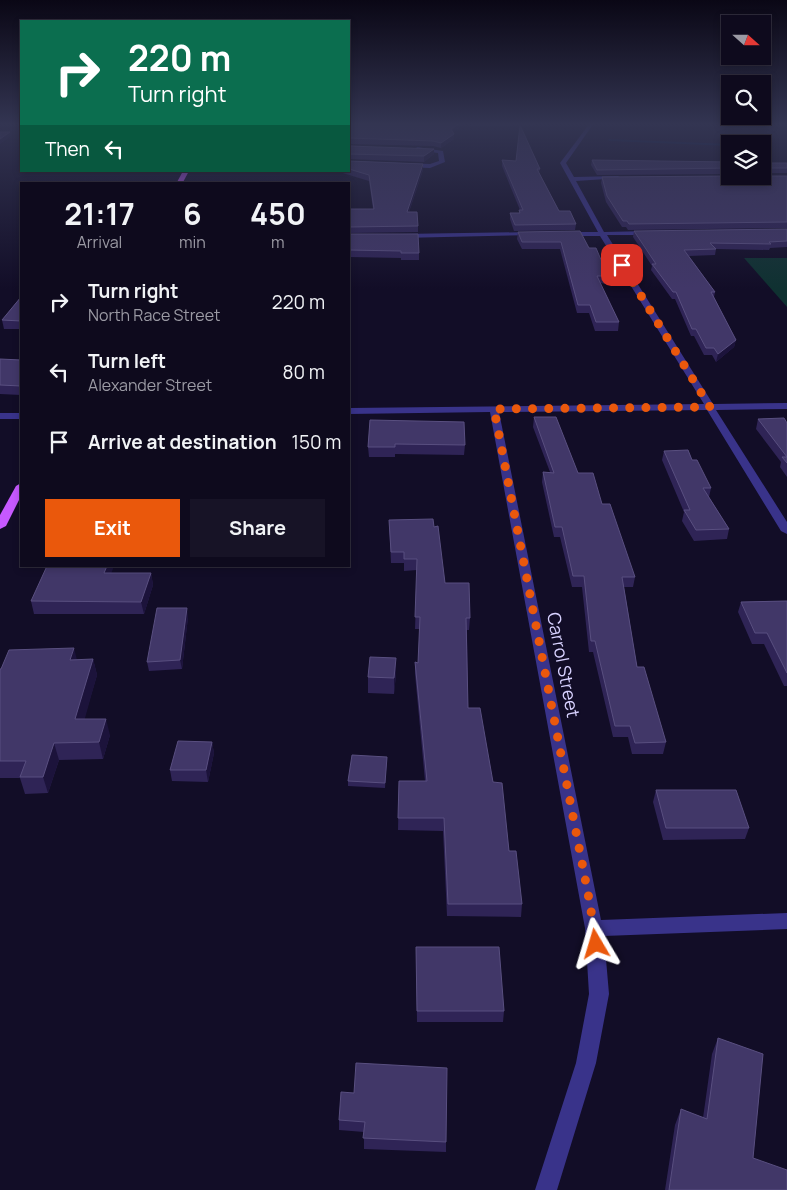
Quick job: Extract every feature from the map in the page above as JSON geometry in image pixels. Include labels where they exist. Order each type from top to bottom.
[{"type":"main road","points":[[0,526],[20,488]]},
{"type":"street","points":[[599,179],[571,179],[602,233],[787,531]]},
{"type":"street","points":[[554,234],[661,232]]},
{"type":"street","points":[[398,236],[544,234]]},
{"type":"street","points":[[350,411],[787,406]]},
{"type":"street","name":"Carrol Street","points":[[494,409],[594,928],[599,994],[586,1063],[546,1190]]},
{"type":"street","points":[[0,416],[20,416]]},
{"type":"street","points":[[594,928],[787,921]]},
{"type":"green space","points":[[744,258],[787,258],[787,307]]},
{"type":"building","points":[[370,179],[418,179],[407,212],[417,212],[418,226],[350,227],[350,209],[374,209]]},
{"type":"building","points":[[510,179],[542,179],[559,211],[570,211],[576,224],[515,225],[510,213],[520,213],[519,210],[523,210]]},
{"type":"building","points":[[602,179],[721,179],[721,185],[771,185],[771,179],[787,179],[787,222],[629,224],[627,221],[623,221],[607,196]]},
{"type":"building","points":[[787,229],[787,241],[769,242],[771,244],[710,243],[716,249],[684,250],[715,292],[711,292],[736,340],[718,354],[714,348],[706,348],[696,329],[692,329],[676,292],[673,292],[652,264],[656,264],[634,231]]},
{"type":"building","points":[[580,231],[589,248],[596,248],[608,276],[597,276],[619,322],[596,322],[590,305],[578,305],[561,242],[522,242],[518,232]]},
{"type":"building","points":[[350,234],[418,234],[419,253],[401,253],[401,251],[350,250]]},
{"type":"building","points":[[20,298],[20,321],[2,320]]},
{"type":"building","points":[[0,359],[20,360],[20,386],[0,385]]},
{"type":"building","points":[[534,417],[556,417],[578,473],[593,473],[602,504],[610,504],[635,577],[622,577],[637,667],[644,667],[666,742],[635,743],[630,726],[615,726],[595,641],[591,641],[584,576],[573,576],[562,527],[555,527],[543,472],[554,473]]},
{"type":"building","points":[[784,418],[787,423],[787,457],[758,419]]},
{"type":"building","points":[[370,420],[464,422],[465,445],[395,444],[395,447],[368,447]]},
{"type":"building","points":[[688,450],[692,460],[697,460],[711,488],[703,488],[729,529],[696,530],[684,510],[690,510],[664,451]]},
{"type":"building","points":[[433,519],[434,527],[438,526],[445,583],[469,583],[470,618],[466,618],[468,708],[480,708],[493,782],[502,783],[509,851],[516,851],[522,904],[448,904],[444,818],[398,818],[399,781],[427,781],[415,662],[418,663],[420,617],[415,617],[417,559],[404,559],[404,552],[391,552],[389,520]]},
{"type":"building","points":[[47,567],[107,567],[104,573],[151,573],[141,602],[31,601]]},
{"type":"building","points":[[787,601],[787,673],[767,633],[755,633],[741,602]]},
{"type":"building","points":[[157,608],[187,608],[180,660],[147,662]]},
{"type":"building","points":[[74,648],[70,660],[93,659],[75,719],[106,719],[99,742],[54,743],[43,777],[20,777],[26,761],[0,761],[0,669],[9,650]]},
{"type":"building","points":[[370,657],[396,658],[394,678],[368,677]]},
{"type":"building","points":[[178,741],[212,742],[206,770],[170,770]]},
{"type":"building","points":[[352,755],[387,757],[385,783],[348,781]]},
{"type":"building","points":[[656,790],[736,790],[749,828],[666,828]]},
{"type":"building","points":[[416,947],[499,947],[504,1011],[417,1011]]},
{"type":"building","points":[[718,1038],[763,1054],[753,1158],[787,1170],[787,1190],[669,1190],[681,1109],[707,1119]]},
{"type":"building","points":[[356,1063],[447,1068],[446,1142],[363,1138],[365,1122],[339,1120],[341,1092],[354,1093]]},
{"type":"route","points":[[596,944],[590,904],[494,409],[710,407],[622,265]]}]
